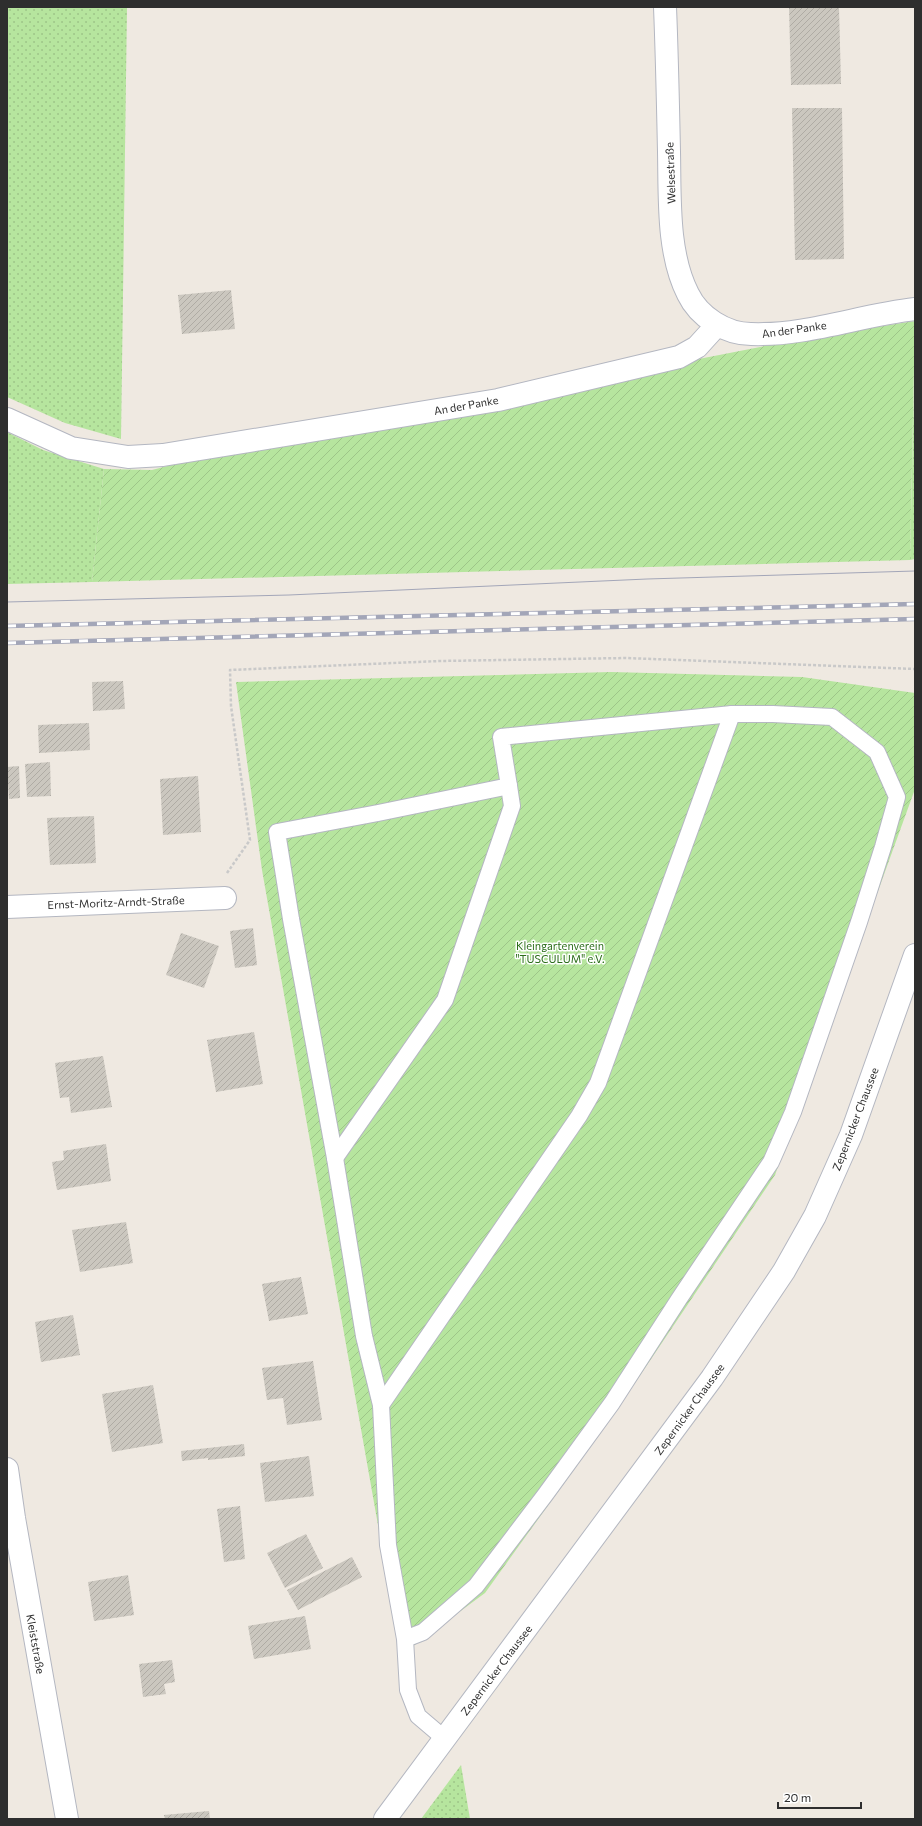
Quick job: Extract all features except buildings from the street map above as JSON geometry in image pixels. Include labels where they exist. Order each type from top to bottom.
[{"type":"street","name":"Welsestraße","points":[[666,7],[671,210],[675,254],[680,276],[688,295],[698,309],[717,325]]},
{"type":"street","name":"An der Panke","points":[[7,419],[71,448],[128,457],[163,455],[498,400],[679,357],[697,347],[717,325],[734,332],[751,334],[787,332],[915,309]]},
{"type":"street","name":"Ernst-Moritz-Arndt-Straße","points":[[7,907],[225,898]]},
{"type":"street","name":"Zepernicker Chaussee","points":[[385,1819],[712,1378],[784,1271],[815,1216],[851,1135],[915,956]]},
{"type":"street","name":"Kleiststraße","points":[[7,1469],[14,1518],[67,1819]]},
{"type":"lane","points":[[381,1405],[579,1116],[598,1083],[732,714]]},
{"type":"lane","points":[[335,1158],[445,1000],[512,806],[501,737],[732,714],[774,714],[832,717],[877,752],[897,797],[859,922],[793,1112],[772,1162],[678,1299],[612,1403],[546,1495],[476,1586],[423,1632],[405,1639]]},
{"type":"lane","points":[[445,1739],[418,1716],[408,1690],[405,1639],[388,1544],[381,1405],[364,1336],[335,1158],[291,919],[277,832],[509,786]]},
{"type":"path","points":[[225,898],[227,872],[250,840],[231,706],[230,670],[440,661],[626,658],[915,670]]},
{"type":"green space","points":[[7,7],[127,7],[121,439],[65,423],[7,397]]},
{"type":"green space","points":[[915,321],[910,560],[92,582],[104,469],[152,470],[213,454],[811,337]]},
{"type":"green space","points":[[915,338],[915,559],[910,560]]},
{"type":"green space","points":[[7,432],[43,450],[104,469],[92,582],[7,584]]},
{"type":"green space","name":"Kleingartenverein \"TUSCULUM\" e.V.","points":[[611,672],[802,677],[915,693],[915,789],[775,1175],[616,1411],[485,1593],[401,1655],[262,870],[236,682]]},
{"type":"green space","points":[[461,1765],[470,1819],[421,1819]]},
{"type":"tram line","points":[[7,602],[289,595],[647,579],[915,571]]},
{"type":"railway","points":[[7,626],[915,604]]},
{"type":"railway","points":[[7,643],[915,619]]}]
